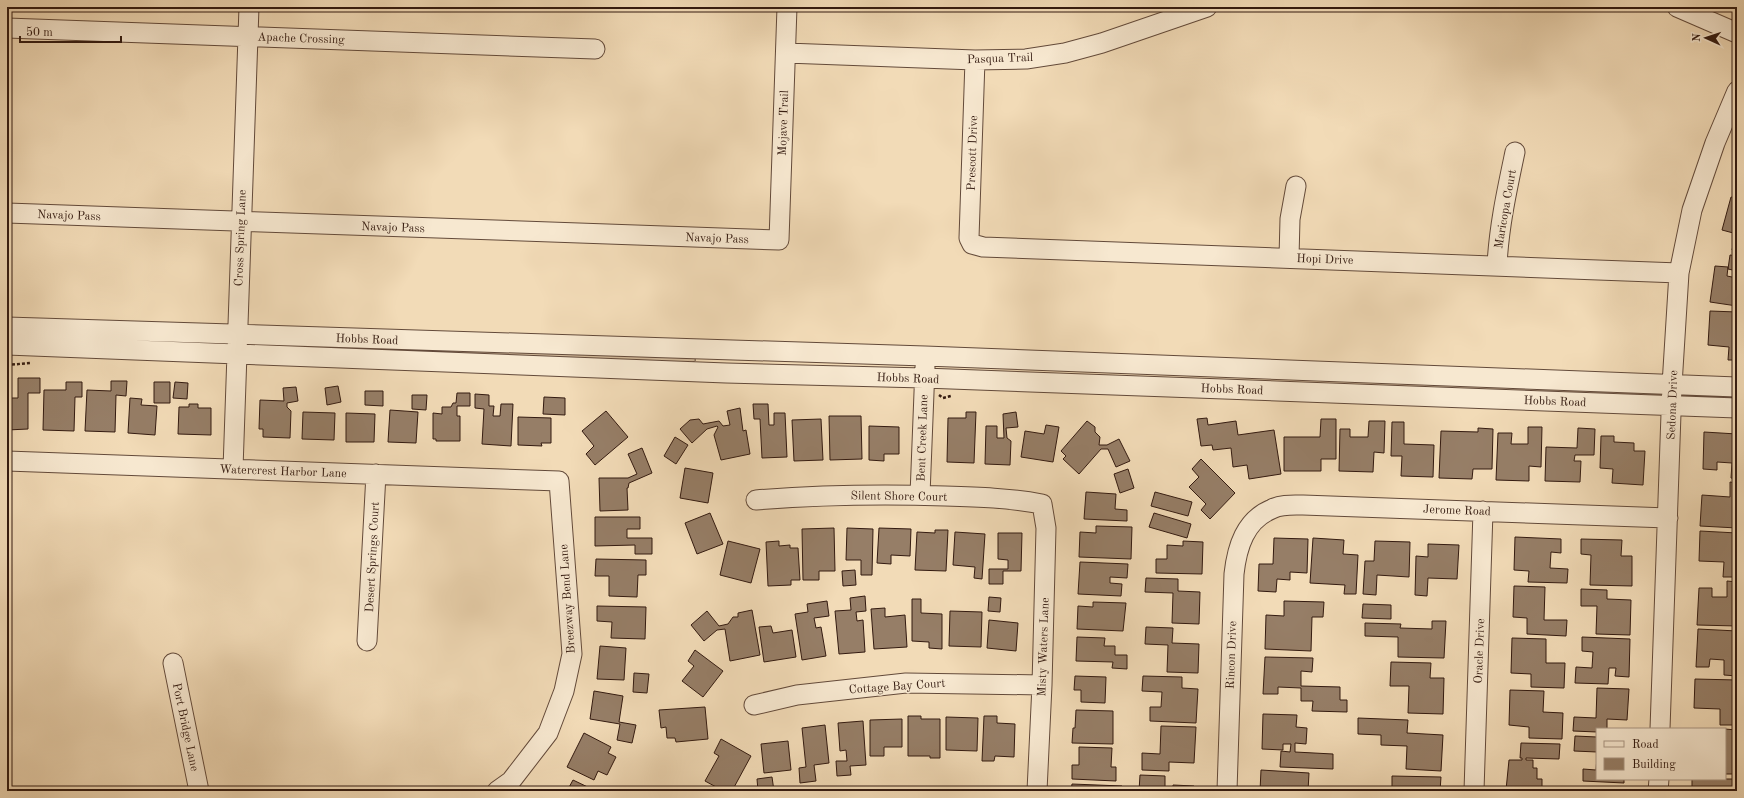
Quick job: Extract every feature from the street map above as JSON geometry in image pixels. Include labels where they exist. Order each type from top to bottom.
[{"type":"street","name":"Cross Spring Lane","points":[[233,469],[249,7]]},
{"type":"street","name":"Mojave Trail","points":[[779,240],[787,7]]},
{"type":"street","name":"Pasqua Trail","points":[[786,52],[975,60],[1026,59],[1065,53],[1102,43],[1207,7]]},
{"type":"street","points":[[1677,7],[1737,33]]},
{"type":"street","name":"Apache Crossing","points":[[7,28],[595,49]]},
{"type":"street","name":"Prescott Drive","points":[[972,244],[969,238],[975,60]]},
{"type":"street","name":"Sedona Drive","points":[[1660,728],[1672,385],[1679,273],[1692,210],[1715,144],[1737,91]]},
{"type":"street","name":"Maricopa Court","points":[[1497,265],[1498,236],[1502,210],[1515,152]]},
{"type":"street","points":[[1289,258],[1290,219],[1296,186]]},
{"type":"street","name":"Navajo Pass","points":[[7,213],[779,240]]},
{"type":"street","name":"Hopi Drive","points":[[972,244],[982,248],[1497,265],[1679,273]]},
{"type":"street","name":"Hobbs Road","points":[[7,326],[727,351],[925,356],[1737,387]]},
{"type":"street","name":"Hobbs Road","points":[[7,345],[726,373],[924,378],[1737,408]]},
{"type":"street","points":[[726,373],[727,351]]},
{"type":"street","name":"Bent Creek Lane","points":[[920,495],[925,356]]},
{"type":"street","name":"Watercrest Harbor Lane","points":[[7,462],[559,481]]},
{"type":"street","name":"Desert Springs Court","points":[[367,640],[376,474]]},
{"type":"street","name":"Breezway Bend Lane","points":[[497,791],[511,781],[548,733],[564,691],[572,654],[559,481]]},
{"type":"street","name":"Silent Shore Court","points":[[756,500],[818,495],[920,495],[1014,498],[1042,504]]},
{"type":"street","name":"Misty Waters Lane","points":[[1037,791],[1042,684],[1046,528],[1042,504]]},
{"type":"street","name":"Jerome Road","points":[[1252,522],[1272,509],[1303,504],[1668,518]]},
{"type":"street","name":"Oracle Drive","points":[[1474,791],[1483,511]]},
{"type":"street","name":"Rincon Drive","points":[[1227,791],[1234,574],[1236,554],[1242,539],[1252,522]]},
{"type":"street","name":"Port Bridge Lane","points":[[173,663],[199,791]]},
{"type":"street","name":"Cottage Bay Court","points":[[754,705],[797,695],[906,683],[1042,684]]},
{"type":"street","points":[[1658,791],[1659,780]]},
{"type":"shaded area","points":[[267,344],[693,358],[696,360],[693,362],[680,364],[267,346]]},
{"type":"building","points":[[1731,197],[1737,198],[1737,234],[1722,230]]},
{"type":"building","points":[[1735,236],[1737,236],[1737,251],[1732,250]]},
{"type":"building","points":[[1730,255],[1737,256],[1737,271],[1728,269]]},
{"type":"building","points":[[1715,266],[1728,267],[1727,276],[1737,278],[1737,306],[1710,302]]},
{"type":"building","points":[[1710,311],[1737,312],[1737,360],[1728,360],[1729,347],[1708,345]]},
{"type":"building","points":[[18,378],[40,378],[40,393],[28,393],[28,429],[7,430],[7,398],[18,398]]},
{"type":"building","points":[[111,381],[127,381],[126,396],[116,395],[115,432],[85,431],[87,390],[111,391]]},
{"type":"building","points":[[66,382],[82,382],[82,397],[75,397],[74,431],[43,430],[44,390],[66,390]]},
{"type":"building","points":[[154,382],[170,382],[170,403],[154,403]]},
{"type":"building","points":[[175,382],[188,383],[187,399],[173,398]]},
{"type":"building","points":[[338,386],[341,402],[327,405],[325,388]]},
{"type":"building","points":[[296,387],[298,401],[287,403],[287,407],[291,411],[290,438],[263,437],[263,429],[259,429],[260,400],[284,401],[283,388]]},
{"type":"building","points":[[365,391],[383,391],[383,406],[365,405]]},
{"type":"building","points":[[457,393],[470,393],[470,406],[457,406],[457,416],[460,416],[460,441],[436,441],[436,439],[433,439],[433,413],[442,414],[442,407],[451,407],[453,403],[456,403]]},
{"type":"building","points":[[475,394],[489,395],[489,406],[494,406],[493,416],[500,416],[501,404],[513,404],[511,446],[482,444],[484,409],[475,408]]},
{"type":"building","points":[[412,395],[427,395],[426,410],[412,409]]},
{"type":"building","points":[[544,397],[565,398],[565,415],[543,414]]},
{"type":"building","points":[[130,398],[142,399],[141,405],[157,406],[155,435],[128,433]]},
{"type":"building","points":[[189,404],[198,404],[198,408],[211,408],[211,435],[178,434],[179,407],[189,407]]},
{"type":"building","points":[[753,404],[768,404],[769,425],[774,425],[774,413],[785,413],[787,457],[762,458],[760,419],[754,419]]},
{"type":"building","points":[[740,408],[743,431],[746,430],[750,454],[721,460],[714,435],[718,427],[717,426],[707,429],[692,443],[680,429],[690,420],[699,419],[703,424],[719,421],[723,426],[730,425],[727,411]]},
{"type":"building","points":[[390,410],[418,412],[416,443],[388,442]]},
{"type":"building","points":[[606,411],[628,437],[595,465],[586,454],[594,446],[582,431]]},
{"type":"building","points":[[303,412],[335,413],[334,440],[302,439]]},
{"type":"building","points":[[966,412],[976,412],[974,463],[947,462],[948,418],[966,418]]},
{"type":"building","points":[[1016,412],[1018,427],[1006,428],[1007,438],[1011,441],[1010,465],[985,464],[986,426],[997,426],[997,438],[1004,438],[1003,414]]},
{"type":"building","points":[[346,413],[375,414],[374,442],[346,442]]},
{"type":"building","points":[[829,416],[861,416],[862,459],[830,460]]},
{"type":"building","points":[[518,417],[551,418],[551,443],[541,443],[542,446],[518,445]]},
{"type":"building","points":[[1207,418],[1208,425],[1236,421],[1238,435],[1274,430],[1281,474],[1249,479],[1247,465],[1233,467],[1231,448],[1213,450],[1212,445],[1201,446],[1197,419]]},
{"type":"building","points":[[821,419],[823,460],[794,461],[792,420]]},
{"type":"building","points":[[1321,419],[1336,419],[1336,459],[1321,459],[1321,471],[1284,471],[1284,437],[1320,437]]},
{"type":"building","points":[[1087,421],[1095,427],[1095,432],[1100,437],[1099,445],[1107,445],[1119,439],[1130,461],[1116,467],[1108,449],[1101,449],[1079,474],[1063,459],[1066,456],[1061,451]]},
{"type":"building","points":[[1369,421],[1385,421],[1384,453],[1374,452],[1373,472],[1339,471],[1340,429],[1350,429],[1350,437],[1368,437]]},
{"type":"building","points":[[1392,422],[1404,422],[1404,444],[1434,445],[1433,477],[1401,476],[1402,456],[1391,456]]},
{"type":"building","points":[[1046,425],[1059,427],[1053,462],[1021,457],[1025,431],[1044,434]]},
{"type":"building","points":[[869,426],[899,427],[899,454],[884,454],[884,461],[869,460]]},
{"type":"building","points":[[1528,427],[1542,427],[1541,467],[1529,466],[1529,481],[1496,480],[1498,433],[1512,433],[1511,444],[1528,444]]},
{"type":"building","points":[[1478,428],[1493,429],[1492,469],[1473,469],[1472,479],[1439,478],[1441,431],[1478,432]]},
{"type":"building","points":[[1578,428],[1595,429],[1594,455],[1575,455],[1574,461],[1581,461],[1580,482],[1545,481],[1546,447],[1577,448]]},
{"type":"building","points":[[1704,432],[1737,434],[1737,479],[1731,478],[1732,463],[1717,462],[1717,470],[1703,469]]},
{"type":"building","points":[[1601,436],[1614,436],[1614,442],[1634,443],[1634,451],[1645,451],[1643,485],[1612,483],[1613,469],[1600,468]]},
{"type":"building","points":[[675,437],[688,445],[676,464],[664,456]]},
{"type":"building","points":[[642,448],[652,473],[629,483],[627,488],[628,510],[600,511],[599,478],[628,478],[637,474],[628,454]]},
{"type":"building","points":[[1201,459],[1235,493],[1210,519],[1201,510],[1206,504],[1189,487],[1199,477],[1192,469]]},
{"type":"building","points":[[685,468],[713,473],[708,503],[680,498]]},
{"type":"building","points":[[1128,469],[1134,488],[1120,493],[1114,474]]},
{"type":"building","points":[[1730,482],[1737,483],[1737,528],[1700,526],[1702,495],[1730,497]]},
{"type":"building","points":[[1086,492],[1116,494],[1115,509],[1127,510],[1127,521],[1084,519]]},
{"type":"building","points":[[1155,492],[1192,502],[1188,516],[1151,506]]},
{"type":"building","points":[[710,513],[723,544],[697,554],[685,523]]},
{"type":"building","points":[[1154,513],[1191,524],[1187,538],[1149,527]]},
{"type":"building","points":[[595,517],[640,517],[640,529],[627,529],[627,538],[652,538],[652,554],[635,554],[635,545],[595,546]]},
{"type":"building","points":[[1096,526],[1132,527],[1131,559],[1079,557],[1080,532],[1096,533]]},
{"type":"building","points":[[834,528],[835,571],[819,571],[819,580],[803,580],[802,529]]},
{"type":"building","points":[[847,528],[873,529],[872,575],[861,575],[861,560],[846,560]]},
{"type":"building","points":[[879,528],[911,529],[910,556],[891,555],[891,564],[877,563]]},
{"type":"building","points":[[935,530],[948,530],[946,571],[915,570],[917,532],[935,533]]},
{"type":"building","points":[[1700,531],[1737,533],[1737,577],[1723,577],[1724,562],[1699,561]]},
{"type":"building","points":[[955,532],[985,534],[982,579],[974,578],[975,567],[953,565]]},
{"type":"building","points":[[998,533],[1022,533],[1021,571],[1003,571],[1003,584],[989,584],[989,569],[1008,569],[1008,560],[998,559]]},
{"type":"building","points":[[1515,537],[1561,539],[1561,553],[1551,552],[1550,568],[1568,569],[1567,583],[1528,582],[1529,571],[1514,570]]},
{"type":"building","points":[[1274,538],[1308,539],[1307,573],[1290,572],[1290,580],[1277,579],[1276,592],[1258,591],[1259,564],[1273,564]]},
{"type":"building","points":[[1313,538],[1344,540],[1343,554],[1358,555],[1356,594],[1344,594],[1345,585],[1310,583]]},
{"type":"building","points":[[1581,539],[1622,540],[1621,556],[1632,556],[1632,586],[1590,585],[1591,555],[1581,554]]},
{"type":"building","points":[[728,541],[760,549],[751,583],[720,575]]},
{"type":"building","points":[[779,541],[779,546],[790,545],[790,548],[798,548],[800,580],[791,580],[791,585],[768,586],[766,542]]},
{"type":"building","points":[[1183,541],[1203,542],[1202,574],[1156,573],[1156,559],[1167,559],[1167,545],[1183,546]]},
{"type":"building","points":[[1375,541],[1410,542],[1409,577],[1377,575],[1376,595],[1363,594],[1365,561],[1374,561]]},
{"type":"building","points":[[1428,544],[1459,545],[1457,579],[1428,578],[1427,596],[1415,595],[1416,556],[1428,557]]},
{"type":"building","points":[[596,559],[646,560],[646,575],[638,575],[637,597],[609,596],[609,576],[595,576]]},
{"type":"building","points":[[1080,562],[1128,564],[1127,578],[1110,577],[1110,583],[1122,584],[1121,596],[1078,594]]},
{"type":"building","points":[[855,570],[856,585],[843,586],[842,571]]},
{"type":"building","points":[[1146,578],[1178,579],[1178,591],[1200,592],[1199,624],[1172,623],[1173,593],[1145,592]]},
{"type":"building","points":[[1727,581],[1737,582],[1737,626],[1697,625],[1699,588],[1712,588],[1712,597],[1727,597]]},
{"type":"building","points":[[1514,586],[1545,587],[1544,620],[1567,620],[1566,636],[1527,634],[1527,618],[1513,617]]},
{"type":"building","points":[[1581,589],[1607,590],[1607,599],[1631,600],[1630,635],[1596,634],[1597,606],[1581,606]]},
{"type":"building","points":[[865,596],[866,611],[856,612],[857,621],[863,620],[865,652],[839,654],[835,611],[851,610],[850,598]]},
{"type":"building","points":[[989,597],[1001,598],[1000,612],[988,611]]},
{"type":"building","points":[[912,599],[921,599],[921,613],[942,614],[942,649],[929,648],[929,642],[912,641]]},
{"type":"building","points":[[827,601],[829,616],[814,618],[816,628],[821,627],[826,656],[802,660],[795,614],[808,612],[807,604]]},
{"type":"building","points":[[1284,601],[1324,602],[1323,617],[1312,617],[1311,651],[1265,649],[1266,615],[1284,616]]},
{"type":"building","points":[[1093,602],[1126,603],[1123,631],[1077,629],[1078,606],[1093,607]]},
{"type":"building","points":[[1363,604],[1391,605],[1391,619],[1362,618]]},
{"type":"building","points":[[597,606],[646,607],[645,639],[611,638],[612,622],[597,621]]},
{"type":"building","points":[[885,608],[885,617],[905,615],[907,647],[874,649],[871,609]]},
{"type":"building","points":[[752,610],[760,655],[730,661],[725,629],[717,630],[704,641],[691,625],[707,611],[719,626],[728,624],[733,617],[738,617],[738,613]]},
{"type":"building","points":[[950,611],[982,612],[981,647],[949,646]]},
{"type":"building","points":[[989,620],[1018,623],[1016,651],[987,648]]},
{"type":"building","points":[[1432,621],[1446,621],[1444,658],[1398,657],[1398,637],[1365,636],[1365,623],[1401,624],[1400,628],[1432,629]]},
{"type":"building","points":[[771,626],[773,633],[792,630],[796,657],[764,662],[759,627]]},
{"type":"building","points":[[1146,627],[1173,628],[1172,643],[1199,644],[1198,673],[1167,672],[1168,645],[1145,644]]},
{"type":"building","points":[[1698,629],[1737,631],[1737,644],[1734,644],[1733,661],[1737,661],[1737,676],[1724,675],[1724,660],[1710,659],[1709,667],[1696,667]]},
{"type":"building","points":[[1077,637],[1105,638],[1104,646],[1115,646],[1115,655],[1127,655],[1127,669],[1112,668],[1113,662],[1076,661]]},
{"type":"building","points":[[1582,637],[1630,639],[1629,677],[1615,676],[1616,668],[1609,668],[1608,684],[1575,683],[1576,667],[1592,668],[1593,652],[1582,651]]},
{"type":"building","points":[[1512,638],[1546,639],[1546,663],[1565,663],[1564,688],[1531,687],[1531,674],[1511,673]]},
{"type":"building","points":[[600,646],[626,648],[624,680],[597,679]]},
{"type":"building","points":[[695,650],[723,671],[703,697],[682,681],[694,666],[688,661]]},
{"type":"building","points":[[1265,657],[1313,658],[1312,672],[1301,671],[1301,686],[1340,687],[1340,700],[1347,700],[1347,712],[1312,711],[1313,701],[1301,701],[1301,688],[1278,687],[1278,694],[1263,694]]},
{"type":"building","points":[[1391,662],[1431,663],[1430,678],[1444,678],[1443,714],[1408,713],[1409,686],[1390,686]]},
{"type":"building","points":[[634,673],[649,674],[647,693],[633,692]]},
{"type":"building","points":[[1075,676],[1106,677],[1105,703],[1081,702],[1081,690],[1074,690]]},
{"type":"building","points":[[1143,676],[1182,677],[1182,688],[1198,689],[1196,723],[1150,721],[1150,707],[1161,707],[1162,692],[1142,691]]},
{"type":"building","points":[[1695,679],[1737,680],[1737,694],[1735,694],[1734,703],[1737,703],[1737,725],[1720,725],[1720,709],[1694,708]]},
{"type":"building","points":[[1597,688],[1629,689],[1627,720],[1607,719],[1607,728],[1596,728],[1596,732],[1573,731],[1574,717],[1596,718]]},
{"type":"building","points":[[1510,690],[1544,691],[1543,712],[1563,713],[1562,739],[1529,738],[1529,727],[1509,725]]},
{"type":"building","points":[[594,691],[623,696],[619,722],[636,725],[632,743],[617,740],[620,724],[590,719]]},
{"type":"building","points":[[705,707],[708,739],[676,742],[675,738],[667,738],[666,727],[661,728],[659,710]]},
{"type":"building","points":[[1076,710],[1113,711],[1113,744],[1072,743]]},
{"type":"building","points":[[1263,714],[1297,715],[1296,727],[1307,728],[1306,744],[1295,743],[1295,752],[1333,754],[1333,769],[1280,767],[1281,751],[1290,752],[1291,744],[1283,744],[1283,750],[1262,749]]},
{"type":"building","points":[[908,716],[921,716],[921,719],[940,719],[940,758],[930,758],[930,756],[908,756]]},
{"type":"building","points":[[984,716],[997,716],[997,723],[1015,724],[1014,757],[995,756],[994,761],[982,761]]},
{"type":"building","points":[[946,717],[978,718],[977,751],[946,750]]},
{"type":"building","points":[[1358,718],[1408,720],[1407,733],[1443,735],[1441,771],[1406,769],[1407,746],[1381,745],[1381,735],[1358,734]]},
{"type":"building","points":[[902,719],[902,747],[884,747],[884,756],[870,756],[870,720]]},
{"type":"building","points":[[863,721],[866,765],[850,766],[851,775],[837,776],[836,761],[847,761],[846,750],[840,751],[838,723]]},
{"type":"building","points":[[825,725],[829,763],[814,765],[816,781],[800,783],[799,768],[806,767],[802,728]]},
{"type":"building","points":[[1161,726],[1196,727],[1194,763],[1169,762],[1169,771],[1142,770],[1142,753],[1160,754]]},
{"type":"building","points":[[1726,729],[1736,730],[1737,774],[1726,774]]},
{"type":"building","points":[[584,733],[611,747],[608,753],[616,757],[607,775],[598,771],[594,780],[567,767]]},
{"type":"building","points":[[1575,736],[1596,737],[1596,752],[1574,751]]},
{"type":"building","points":[[721,739],[751,756],[732,791],[716,791],[718,788],[705,781],[719,756],[714,753]]},
{"type":"building","points":[[788,741],[791,770],[764,773],[761,744]]},
{"type":"building","points":[[1521,743],[1560,744],[1559,759],[1526,758],[1526,760],[1533,760],[1533,768],[1537,768],[1537,779],[1542,779],[1542,791],[1506,790],[1509,760],[1522,760],[1522,758],[1520,758]]},
{"type":"building","points":[[1079,747],[1112,748],[1111,767],[1116,767],[1116,781],[1072,779],[1072,765],[1079,765]]},
{"type":"building","points":[[1583,769],[1596,770],[1596,780],[1624,780],[1624,783],[1583,781]]},
{"type":"building","points":[[1261,770],[1309,773],[1308,791],[1260,791]]},
{"type":"building","points":[[1140,775],[1165,776],[1165,791],[1139,791]]},
{"type":"building","points":[[1392,776],[1441,777],[1440,791],[1392,791]]},
{"type":"building","points":[[772,777],[774,791],[758,791],[757,779]]},
{"type":"building","points":[[1737,779],[1737,791],[1692,791],[1692,780]]},
{"type":"building","points":[[573,780],[596,791],[567,791]]},
{"type":"building","points":[[1072,784],[1122,786],[1122,791],[1071,791]]},
{"type":"building","points":[[1173,785],[1194,786],[1193,791],[1173,791]]},
{"type":"building","points":[[1579,787],[1612,787],[1612,791],[1579,791]]}]
